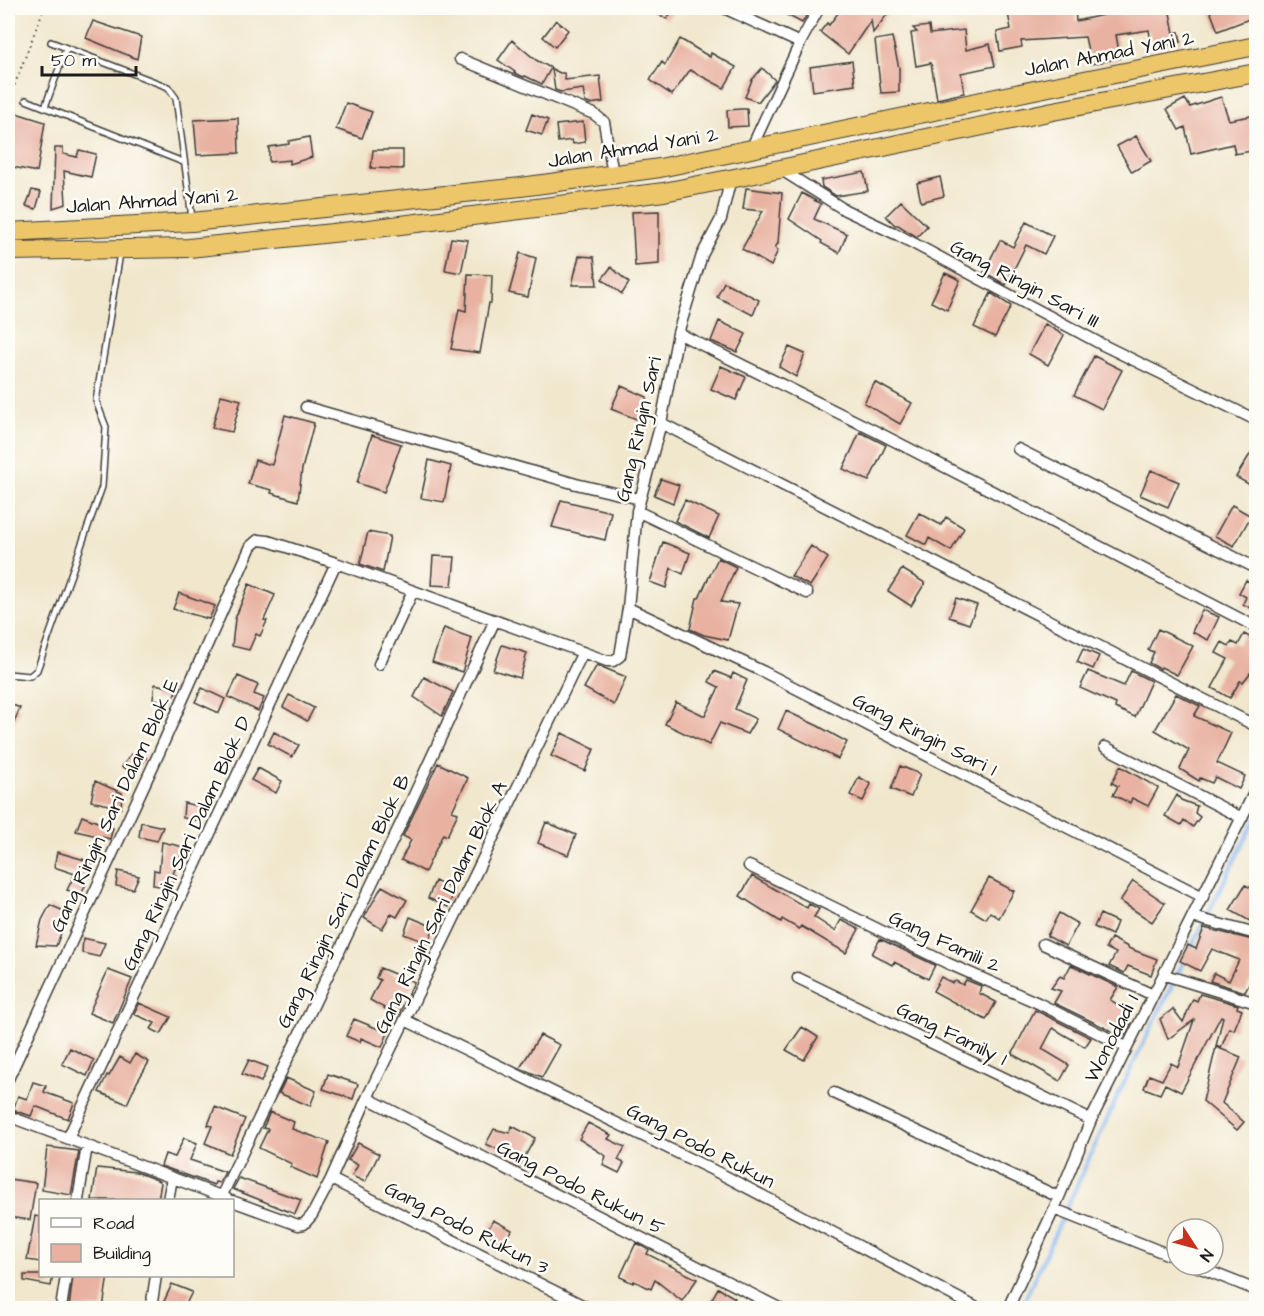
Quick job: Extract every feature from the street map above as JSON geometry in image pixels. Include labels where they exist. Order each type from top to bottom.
[{"type":"highway","name":"Jalan Ahmad Yani 2","points":[[8,232],[192,222],[521,188],[660,168],[1257,46]]},
{"type":"highway","points":[[8,251],[189,248],[361,230],[664,192],[780,170],[1053,111],[1257,73]]},
{"type":"highway","points":[[1072,82],[1078,106]]},
{"type":"highway","points":[[1048,87],[1053,111]]},
{"type":"street","points":[[724,8],[800,43]]},
{"type":"street","points":[[751,149],[800,43],[819,8]]},
{"type":"street","points":[[460,59],[594,114],[604,122],[613,174]]},
{"type":"street","name":"Gang Ringin Sari III","points":[[780,170],[845,210],[898,235],[1104,345],[1257,420]]},
{"type":"street","name":"Gang Ringin Sari","points":[[583,652],[607,661],[618,658],[620,654],[642,513],[640,499],[702,255],[721,219],[731,178]]},
{"type":"street","points":[[682,335],[888,437],[1187,593],[1257,627]]},
{"type":"street","points":[[306,407],[564,481],[640,499]]},
{"type":"street","points":[[661,423],[1257,726]]},
{"type":"street","points":[[1018,449],[1257,568]]},
{"type":"street","points":[[642,513],[807,593]]},
{"type":"street","name":"Gang Ringin Sari Dalam Blok E","points":[[8,1079],[158,755],[251,546],[260,539],[336,563]]},
{"type":"street","points":[[336,563],[583,652]]},
{"type":"street","name":"Gang Ringin Sari Dalam Blok D","points":[[68,1138],[336,563]]},
{"type":"street","points":[[379,664],[413,591]]},
{"type":"street","name":"Gang Ringin Sari 1","points":[[628,608],[764,672],[1203,897]]},
{"type":"street","name":"Gang Ringin Sari Dalam Blok B","points":[[228,1199],[495,620]]},
{"type":"street","name":"Gang Ringin Sari Dalam Blok A","points":[[234,1201],[298,1225],[304,1224],[312,1215],[583,652]]},
{"type":"street","points":[[1105,747],[1242,818]]},
{"type":"street","name":"Wonodadi 1","points":[[1008,1308],[1054,1210],[1090,1120],[1153,995],[1200,919],[1203,897],[1257,789]]},
{"type":"street","name":"Gang Famili 2","points":[[749,866],[1126,1047]]},
{"type":"street","points":[[1200,919],[1257,934]]},
{"type":"street","points":[[1043,944],[1153,995]]},
{"type":"street","points":[[1165,975],[1257,1003]]},
{"type":"street","name":"Gang Family 1","points":[[798,978],[1090,1120]]},
{"type":"street","name":"Gang Podo Rukun","points":[[405,1020],[725,1176],[977,1308]]},
{"type":"street","points":[[834,1093],[1059,1197]]},
{"type":"street","name":"Gang Podo Rukun 5","points":[[367,1098],[779,1308]]},
{"type":"street","points":[[8,1119],[68,1138],[228,1199]]},
{"type":"street","points":[[78,1199],[87,1146]]},
{"type":"street","points":[[168,1199],[172,1178]]},
{"type":"street","name":"Gang Podo Rukun 3","points":[[331,1179],[588,1308]]},
{"type":"street","points":[[1054,1210],[1165,1253]]},
{"type":"street","points":[[61,1308],[66,1277]]},
{"type":"street","points":[[151,1308],[156,1277]]},
{"type":"street","points":[[1224,1277],[1257,1290]]},
{"type":"lane","points":[[51,42],[168,87],[176,98],[192,222]]},
{"type":"lane","points":[[45,107],[66,49]]},
{"type":"lane","points":[[26,100],[183,162]]},
{"type":"lane","points":[[8,674],[30,676],[37,670],[102,487],[105,427],[96,401],[121,248]]},
{"type":"path","points":[[8,102],[44,8]]},
{"type":"building","points":[[646,8],[674,8],[667,19]]},
{"type":"building","points":[[774,8],[811,8],[802,23]]},
{"type":"building","points":[[842,8],[892,8],[873,33],[871,20],[848,54],[820,32],[827,23],[829,25]]},
{"type":"building","points":[[1007,8],[1027,8],[1027,11],[1075,8],[1076,21],[1117,12],[1117,8],[1169,8],[1174,33],[1179,32],[1181,42],[1152,47],[1149,30],[1116,35],[1120,58],[1091,64],[1085,37],[1021,41],[1022,47],[1000,51],[997,32],[1011,29]]},
{"type":"building","points":[[1209,8],[1257,8],[1257,16],[1218,31]]},
{"type":"building","points":[[556,20],[568,30],[555,47],[543,37]]},
{"type":"building","points":[[93,21],[141,37],[137,59],[86,38]]},
{"type":"building","points":[[929,26],[930,34],[964,30],[966,50],[990,44],[995,66],[961,73],[964,93],[937,99],[931,63],[916,66],[911,33],[917,32],[913,28]]},
{"type":"building","points":[[892,37],[899,68],[899,92],[881,93],[875,40]]},
{"type":"building","points":[[680,39],[710,57],[711,53],[736,67],[724,88],[690,70],[672,95],[650,80],[662,62],[665,65]]},
{"type":"building","points":[[512,40],[536,60],[551,68],[542,84],[514,73],[498,60]]},
{"type":"building","points":[[852,61],[855,85],[813,91],[810,67]]},
{"type":"building","points":[[762,68],[775,80],[758,102],[745,97],[752,80]]},
{"type":"building","points":[[552,69],[564,73],[565,80],[600,76],[603,102],[590,104],[585,102],[583,89],[561,92],[555,90]]},
{"type":"building","points":[[1221,97],[1229,120],[1257,115],[1257,150],[1235,154],[1233,144],[1191,154],[1185,127],[1179,130],[1167,109],[1185,99],[1190,107]]},
{"type":"building","points":[[346,103],[372,112],[362,138],[336,129]]},
{"type":"building","points":[[747,109],[748,126],[728,127],[727,110]]},
{"type":"building","points":[[13,112],[45,122],[37,172],[8,166],[8,128]]},
{"type":"building","points":[[532,114],[548,120],[542,135],[526,130]]},
{"type":"building","points":[[238,118],[239,153],[197,155],[194,120]]},
{"type":"building","points":[[583,122],[585,142],[573,144],[572,140],[558,142],[556,125]]},
{"type":"building","points":[[1136,136],[1151,161],[1132,172],[1117,146]]},
{"type":"building","points":[[309,137],[312,157],[290,164],[290,160],[269,162],[269,147],[289,144],[289,141]]},
{"type":"building","points":[[55,148],[63,148],[63,154],[77,157],[79,150],[96,154],[91,177],[64,171],[66,204],[53,208]]},
{"type":"building","points":[[373,150],[403,150],[403,169],[371,168]]},
{"type":"building","points":[[864,172],[868,191],[836,196],[822,187],[821,180]]},
{"type":"building","points":[[940,177],[944,196],[921,202],[917,183]]},
{"type":"building","points":[[746,188],[782,193],[778,243],[775,248],[778,250],[771,266],[742,249],[763,211],[743,209]]},
{"type":"building","points":[[32,190],[41,192],[36,209],[26,206]]},
{"type":"building","points":[[802,193],[821,204],[814,219],[847,234],[839,253],[821,243],[822,241],[789,219]]},
{"type":"building","points":[[901,201],[927,226],[917,237],[895,225],[886,216]]},
{"type":"building","points":[[659,211],[659,264],[635,266],[632,212]]},
{"type":"building","points":[[1026,222],[1053,236],[1044,254],[1026,245],[1006,285],[984,272],[1000,240],[1013,247]]},
{"type":"building","points":[[451,238],[468,240],[461,273],[445,270]]},
{"type":"building","points":[[520,253],[536,258],[528,297],[509,293]]},
{"type":"building","points":[[579,256],[594,257],[597,285],[572,285]]},
{"type":"building","points":[[611,267],[629,283],[622,294],[602,279]]},
{"type":"building","points":[[945,273],[960,280],[947,310],[931,302]]},
{"type":"building","points":[[468,274],[492,275],[491,303],[489,303],[480,353],[451,349],[459,309],[466,311]]},
{"type":"building","points":[[724,282],[759,300],[753,315],[717,297]]},
{"type":"building","points":[[991,293],[1011,306],[995,337],[974,327]]},
{"type":"building","points":[[719,321],[746,334],[737,352],[711,341]]},
{"type":"building","points":[[1045,324],[1064,335],[1048,365],[1029,354]]},
{"type":"building","points":[[789,347],[805,354],[796,377],[779,367]]},
{"type":"building","points":[[1094,356],[1122,370],[1102,409],[1074,395]]},
{"type":"building","points":[[721,366],[746,377],[736,400],[711,389]]},
{"type":"building","points":[[875,382],[912,403],[900,424],[864,403]]},
{"type":"building","points":[[621,386],[647,397],[639,420],[611,409]]},
{"type":"building","points":[[221,395],[241,400],[232,432],[212,428]]},
{"type":"building","points":[[285,415],[314,423],[302,469],[298,501],[271,493],[272,490],[248,484],[255,460],[272,465]]},
{"type":"building","points":[[860,432],[886,445],[869,481],[843,469]]},
{"type":"building","points":[[372,435],[401,444],[384,492],[357,483]]},
{"type":"building","points":[[1257,443],[1257,489],[1236,477]]},
{"type":"building","points":[[429,460],[451,466],[444,502],[421,498]]},
{"type":"building","points":[[1151,470],[1179,482],[1168,507],[1140,495]]},
{"type":"building","points":[[661,479],[679,485],[673,503],[654,495]]},
{"type":"building","points":[[561,500],[611,512],[605,540],[552,527]]},
{"type":"building","points":[[685,500],[719,516],[709,538],[675,521]]},
{"type":"building","points":[[1232,505],[1251,516],[1234,546],[1215,536]]},
{"type":"building","points":[[919,513],[941,525],[946,517],[964,528],[951,551],[929,538],[926,545],[907,535]]},
{"type":"building","points":[[368,532],[390,536],[383,572],[360,564]]},
{"type":"building","points":[[663,542],[690,553],[683,574],[671,568],[666,588],[650,582]]},
{"type":"building","points":[[811,546],[828,558],[810,586],[791,576]]},
{"type":"building","points":[[433,556],[455,557],[452,586],[431,585]]},
{"type":"building","points":[[718,558],[736,567],[721,602],[738,604],[728,640],[704,635],[690,629],[697,598]]},
{"type":"building","points":[[902,569],[925,583],[911,606],[888,591]]},
{"type":"building","points":[[1257,578],[1257,612],[1243,604],[1246,597],[1239,593],[1246,580],[1254,584]]},
{"type":"building","points":[[249,584],[275,595],[260,636],[256,634],[249,650],[232,646],[235,619]]},
{"type":"building","points":[[179,593],[215,606],[209,619],[173,609]]},
{"type":"building","points":[[956,598],[977,605],[969,624],[949,617]]},
{"type":"building","points":[[1202,610],[1219,617],[1208,640],[1192,632]]},
{"type":"building","points":[[444,628],[472,638],[462,672],[432,662]]},
{"type":"building","points":[[1158,629],[1193,646],[1177,675],[1149,663],[1154,652],[1148,650]]},
{"type":"building","points":[[1244,634],[1257,641],[1257,675],[1251,672],[1243,682],[1240,681],[1230,698],[1212,688],[1228,659],[1216,653],[1222,642],[1229,646],[1232,642],[1238,645]]},
{"type":"building","points":[[502,645],[527,653],[520,678],[493,670]]},
{"type":"building","points":[[1083,649],[1099,656],[1093,669],[1077,662]]},
{"type":"building","points":[[597,665],[626,677],[614,705],[584,688]]},
{"type":"building","points":[[714,671],[731,678],[733,673],[747,680],[735,709],[756,719],[747,734],[720,723],[709,745],[665,724],[676,702],[705,716],[719,687],[709,682]]},
{"type":"building","points":[[1088,671],[1124,686],[1131,671],[1151,681],[1135,717],[1115,708],[1116,704],[1080,688]]},
{"type":"building","points":[[238,676],[258,685],[254,694],[264,698],[258,711],[228,697]]},
{"type":"building","points":[[424,677],[453,692],[442,716],[414,697]]},
{"type":"building","points":[[155,684],[177,689],[171,702],[153,699]]},
{"type":"building","points":[[202,688],[225,699],[219,713],[195,702]]},
{"type":"building","points":[[1176,694],[1200,706],[1194,716],[1231,733],[1217,763],[1245,776],[1239,789],[1215,777],[1212,783],[1200,778],[1199,781],[1180,769],[1189,750],[1155,730]]},
{"type":"building","points":[[289,695],[314,708],[307,721],[283,707]]},
{"type":"building","points":[[8,703],[20,708],[8,737]]},
{"type":"building","points":[[786,711],[847,742],[838,759],[778,729]]},
{"type":"building","points":[[274,732],[299,745],[292,757],[268,744]]},
{"type":"building","points":[[562,733],[594,749],[585,771],[551,756]]},
{"type":"building","points":[[131,754],[146,758],[135,773],[122,767]]},
{"type":"building","points":[[438,763],[468,778],[452,811],[458,813],[447,836],[443,834],[425,872],[401,860],[411,840],[403,836]]},
{"type":"building","points":[[900,766],[920,774],[911,797],[891,789]]},
{"type":"building","points":[[1120,766],[1158,788],[1148,806],[1132,798],[1130,803],[1113,795],[1118,786],[1112,783]]},
{"type":"building","points":[[258,768],[282,781],[276,793],[251,780]]},
{"type":"building","points":[[859,777],[871,784],[863,801],[850,795]]},
{"type":"building","points":[[95,781],[122,793],[121,808],[91,801]]},
{"type":"building","points":[[1177,795],[1181,800],[1197,806],[1195,813],[1200,817],[1193,827],[1184,820],[1181,825],[1165,816]]},
{"type":"building","points":[[184,803],[206,808],[200,821],[183,818]]},
{"type":"building","points":[[82,816],[113,828],[110,839],[76,831]]},
{"type":"building","points":[[141,822],[163,827],[157,841],[139,837]]},
{"type":"building","points":[[546,822],[576,835],[568,855],[538,843]]},
{"type":"building","points":[[162,842],[184,847],[170,888],[153,885],[154,870],[159,871]]},
{"type":"building","points":[[57,852],[92,862],[83,882],[86,884],[81,895],[67,890],[75,874],[54,867]]},
{"type":"building","points":[[118,871],[139,876],[133,889],[116,886]]},
{"type":"building","points":[[752,876],[807,908],[809,904],[819,909],[814,917],[835,931],[841,920],[859,929],[846,953],[801,926],[799,929],[782,919],[781,922],[740,896]]},
{"type":"building","points":[[989,878],[1014,891],[999,918],[990,912],[986,919],[971,910]]},
{"type":"building","points":[[435,881],[455,890],[448,907],[428,898]]},
{"type":"building","points":[[1133,881],[1165,903],[1152,922],[1120,901]]},
{"type":"building","points":[[1245,885],[1257,891],[1257,925],[1230,910]]},
{"type":"building","points":[[382,886],[407,900],[397,917],[391,914],[382,929],[364,918]]},
{"type":"building","points":[[50,905],[73,915],[57,932],[61,933],[56,946],[36,945],[42,920]]},
{"type":"building","points":[[1059,913],[1078,924],[1066,946],[1047,936]]},
{"type":"building","points":[[1100,914],[1117,922],[1112,935],[1094,927]]},
{"type":"building","points":[[410,917],[434,927],[428,943],[404,934]]},
{"type":"building","points":[[1204,928],[1257,941],[1257,969],[1245,992],[1210,981],[1214,973],[1229,981],[1239,960],[1212,949],[1200,971],[1180,961],[1188,945],[1196,949]]},
{"type":"building","points":[[83,938],[105,943],[99,957],[82,953]]},
{"type":"building","points":[[1111,938],[1128,948],[1157,959],[1151,975],[1128,966],[1124,973],[1109,966],[1116,953],[1106,948]]},
{"type":"building","points":[[880,939],[935,965],[928,979],[894,962],[892,965],[872,954]]},
{"type":"building","points":[[1071,965],[1118,987],[1110,1000],[1131,1012],[1126,1021],[1131,1023],[1124,1037],[1054,1003],[1061,991],[1051,988],[1060,976],[1064,978]]},
{"type":"building","points":[[380,968],[414,982],[398,1016],[370,1000],[380,980],[376,978]]},
{"type":"building","points":[[108,970],[132,979],[113,1023],[89,1013]]},
{"type":"building","points":[[941,977],[952,983],[956,981],[963,985],[966,980],[981,986],[979,993],[996,1002],[986,1020],[933,991]]},
{"type":"building","points":[[1200,994],[1238,1005],[1237,1008],[1242,1010],[1234,1030],[1229,1028],[1221,1048],[1216,1046],[1223,1017],[1221,1016],[1181,1092],[1165,1084],[1160,1094],[1144,1088],[1149,1075],[1162,1080],[1171,1063],[1178,1067],[1194,1020],[1168,1039],[1160,1019],[1173,1009],[1183,1022],[1193,999],[1197,1001]]},
{"type":"building","points":[[139,1003],[171,1017],[161,1034],[151,1029],[155,1023],[134,1014]]},
{"type":"building","points":[[1035,1010],[1091,1038],[1085,1047],[1053,1028],[1042,1049],[1069,1065],[1060,1081],[1012,1054]]},
{"type":"building","points":[[354,1019],[388,1033],[382,1047],[361,1038],[360,1042],[346,1036]]},
{"type":"building","points":[[802,1027],[818,1037],[804,1060],[786,1050]]},
{"type":"building","points":[[540,1035],[560,1045],[542,1077],[520,1068]]},
{"type":"building","points":[[1216,1047],[1241,1057],[1222,1103],[1244,1122],[1237,1130],[1203,1101]]},
{"type":"building","points":[[70,1048],[94,1060],[87,1076],[62,1064]]},
{"type":"building","points":[[135,1054],[149,1062],[127,1104],[99,1092],[107,1075],[109,1076],[120,1057],[130,1063]]},
{"type":"building","points":[[249,1060],[268,1067],[261,1082],[242,1074]]},
{"type":"building","points":[[328,1074],[358,1084],[353,1099],[323,1089]]},
{"type":"building","points":[[286,1078],[316,1091],[310,1106],[279,1093]]},
{"type":"building","points":[[33,1082],[46,1086],[44,1092],[74,1103],[68,1119],[35,1106],[31,1116],[13,1110],[18,1096],[27,1099]]},
{"type":"building","points":[[215,1107],[245,1119],[230,1154],[205,1143],[212,1126],[208,1125]]},
{"type":"building","points":[[270,1112],[294,1122],[292,1129],[329,1142],[317,1179],[290,1167],[292,1164],[259,1148],[268,1129],[263,1128]]},
{"type":"building","points":[[588,1123],[611,1135],[608,1139],[625,1147],[618,1160],[624,1163],[619,1173],[603,1165],[606,1156],[579,1139]]},
{"type":"building","points":[[512,1126],[535,1138],[519,1167],[499,1150],[486,1144],[494,1129],[510,1133]]},
{"type":"building","points":[[184,1138],[197,1143],[190,1160],[225,1172],[219,1183],[215,1182],[214,1185],[161,1166],[165,1154],[175,1157]]},
{"type":"building","points":[[358,1143],[379,1154],[365,1182],[352,1176],[358,1165],[348,1160]]},
{"type":"building","points":[[47,1147],[79,1151],[71,1195],[42,1190]]},
{"type":"building","points":[[97,1168],[136,1172],[161,1183],[158,1199],[92,1199]]},
{"type":"building","points":[[239,1178],[301,1200],[295,1214],[233,1189]]},
{"type":"building","points":[[9,1179],[36,1183],[30,1220],[8,1217]]},
{"type":"building","points":[[35,1216],[39,1217],[39,1262],[27,1260]]},
{"type":"building","points":[[493,1220],[512,1230],[502,1249],[489,1244],[493,1234],[488,1230]]},
{"type":"building","points":[[636,1243],[649,1250],[647,1254],[697,1279],[682,1301],[655,1280],[651,1289],[620,1277]]},
{"type":"building","points":[[24,1275],[53,1277],[51,1286],[24,1281]]},
{"type":"building","points":[[73,1277],[108,1277],[103,1308],[69,1308]]},
{"type":"building","points":[[172,1284],[192,1292],[184,1308],[161,1308]]},
{"type":"building","points":[[718,1288],[735,1298],[729,1308],[707,1308]]},
{"type":"waterway","points":[[1190,950],[1256,817]]},
{"type":"waterway","points":[[1021,1308],[1118,1095],[1185,959]]}]
